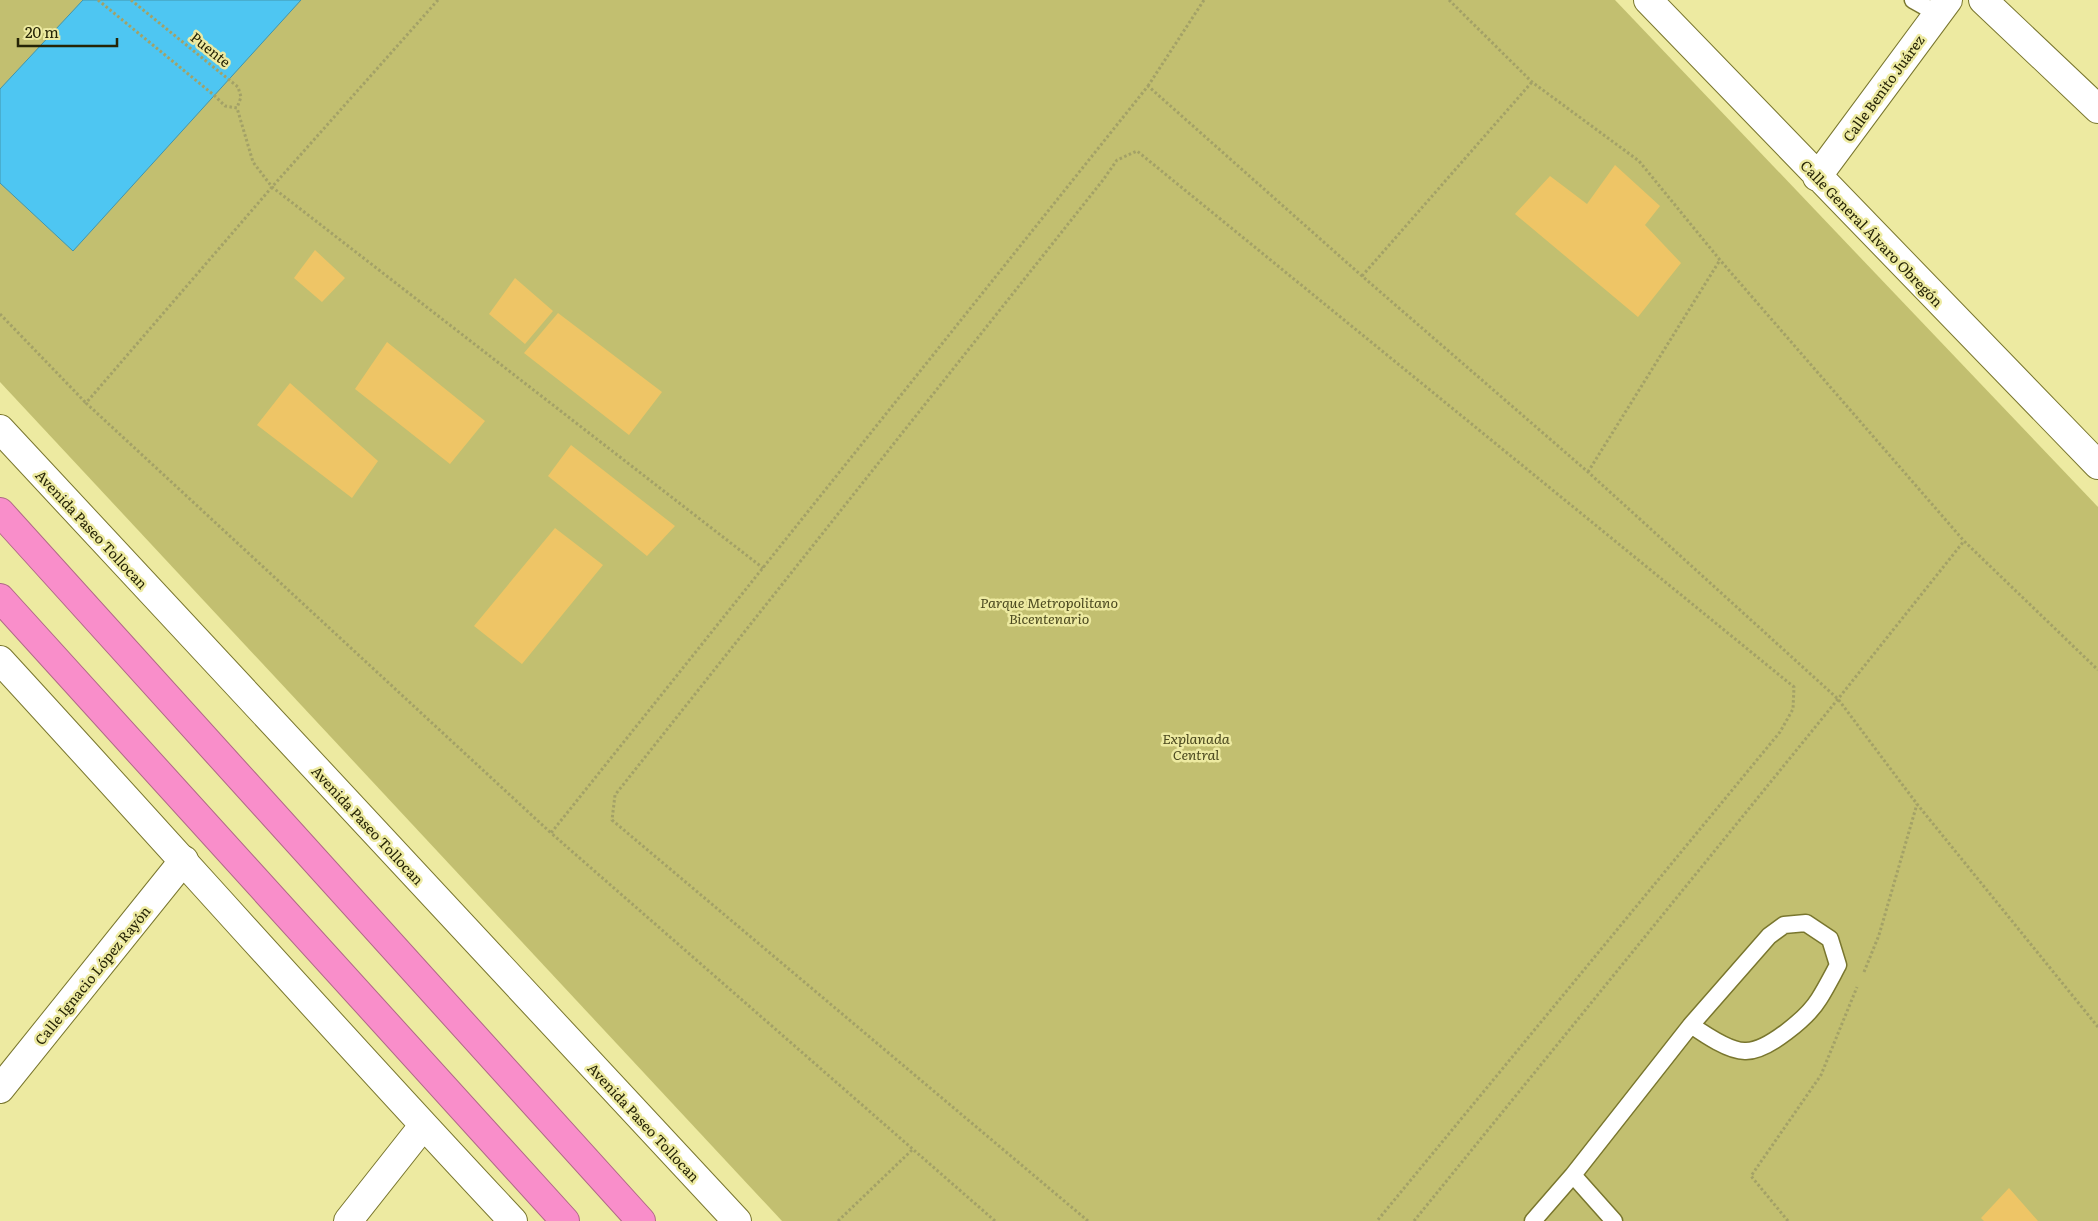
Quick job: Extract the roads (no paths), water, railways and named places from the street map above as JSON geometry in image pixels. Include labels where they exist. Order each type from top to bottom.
[{"type":"highway","points":[[0,512],[641,1221]]},
{"type":"highway","points":[[0,598],[565,1221]]},
{"type":"main road","name":"Calle General Álvaro Obregón","points":[[1648,0],[1817,177],[2098,465]]},
{"type":"main road","points":[[1983,0],[2098,109]]},
{"type":"main road","name":"Calle Benito Juárez","points":[[1817,177],[1943,7]]},
{"type":"main road","name":"Avenida Paseo Tollocan","points":[[0,430],[737,1221]]},
{"type":"main road","points":[[0,660],[184,860],[423,1126],[512,1221]]},
{"type":"main road","name":"Calle Ignacio López Rayón","points":[[0,1089],[184,860]]},
{"type":"main road","points":[[348,1221],[423,1126]]},
{"type":"lane","points":[[1913,0],[1943,7]]},
{"type":"lane","points":[[1533,1221],[1574,1175],[1691,1026],[1769,936],[1784,925],[1806,923],[1830,939],[1838,965],[1819,1000],[1796,1024],[1768,1044],[1746,1052],[1720,1044],[1691,1026]]},
{"type":"lane","points":[[1574,1175],[1614,1221]]},
{"type":"water","points":[[83,0],[301,0],[73,251],[0,183],[0,89]]},
{"type":"park label","name":"Parque Metropolitano Bicentenario","points":[[1049,610]]},
{"type":"park label","name":"Explanada Central","points":[[1196,746]]}]
